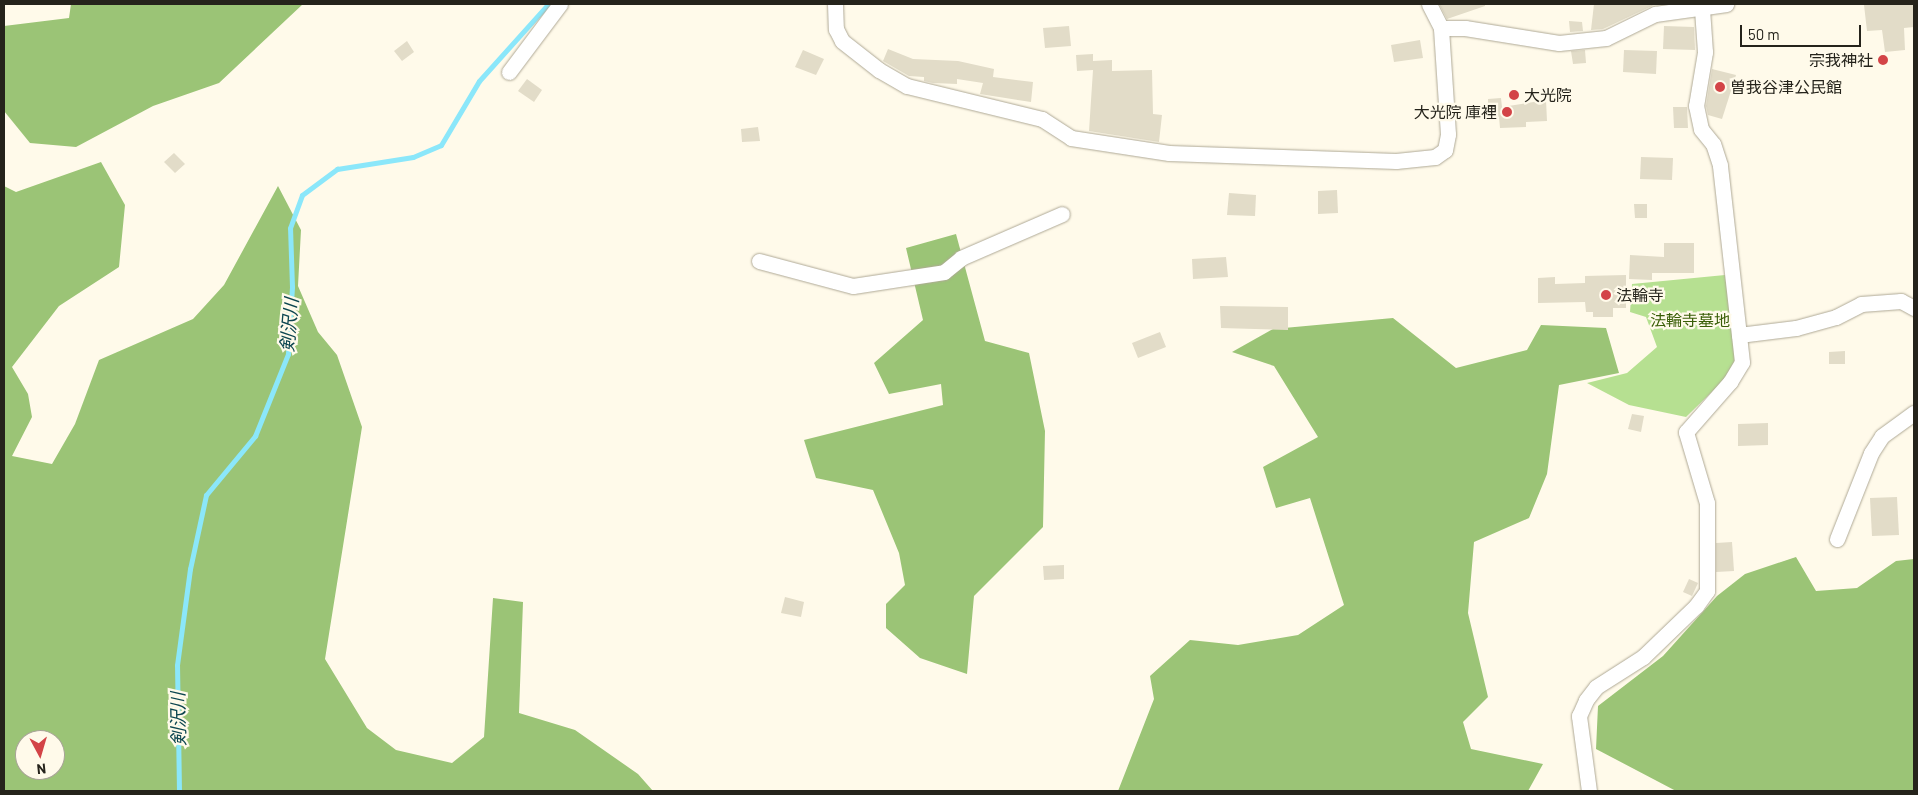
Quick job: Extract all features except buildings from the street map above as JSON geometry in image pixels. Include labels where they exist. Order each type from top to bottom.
[{"type":"street","points":[[509,72],[560,4]]},
{"type":"street","points":[[835,4],[836,29],[842,41],[879,70],[907,86],[1042,119],[1071,138],[1169,153],[1396,162],[1435,157],[1444,150],[1448,134],[1441,28],[1429,4]]},
{"type":"street","points":[[1441,28],[1465,28],[1559,43],[1606,38],[1655,14],[1702,9],[1726,4]]},
{"type":"street","points":[[1589,791],[1580,716],[1586,700],[1596,687],[1643,657],[1696,606],[1706,591],[1707,503],[1686,432],[1730,382],[1742,362],[1720,165],[1713,144],[1701,129],[1696,106],[1706,52],[1702,9]]},
{"type":"street","points":[[759,261],[854,286],[944,272],[960,258],[1062,214]]},
{"type":"street","points":[[1739,335],[1796,328],[1836,317],[1861,304],[1901,301],[1914,308]]},
{"type":"street","points":[[1837,539],[1871,453],[1882,436],[1914,413]]},
{"type":"green space","points":[[71,4],[303,4],[219,83],[153,106],[76,147],[30,143],[4,111],[4,26],[69,18]]},
{"type":"green space","points":[[101,162],[125,205],[119,267],[59,306],[12,367],[28,394],[32,417],[12,456],[52,464],[75,424],[99,360],[193,319],[224,285],[278,186],[301,230],[298,286],[318,332],[337,355],[362,427],[325,659],[367,728],[396,750],[452,763],[484,737],[493,598],[523,602],[519,713],[575,730],[638,774],[653,791],[4,791],[4,186],[16,192]]},
{"type":"green space","points":[[956,234],[985,341],[1029,353],[1045,431],[1043,527],[974,596],[967,674],[920,658],[886,628],[886,604],[905,585],[899,553],[873,490],[816,478],[804,440],[943,405],[941,384],[889,394],[874,363],[923,320],[906,248]]},
{"type":"green space","name":"法輪寺墓地","points":[[1725,275],[1737,361],[1724,380],[1686,417],[1629,405],[1587,383],[1627,373],[1657,347],[1646,317],[1630,312],[1632,284]]},
{"type":"green space","points":[[1393,318],[1456,368],[1527,350],[1541,325],[1606,328],[1619,373],[1559,385],[1547,474],[1529,518],[1474,542],[1468,613],[1488,697],[1463,722],[1471,749],[1543,764],[1528,791],[1118,791],[1154,699],[1150,676],[1190,640],[1238,645],[1298,635],[1344,605],[1310,498],[1276,508],[1263,467],[1318,437],[1274,366],[1232,352],[1273,329]]},
{"type":"green space","points":[[1796,557],[1816,591],[1857,588],[1896,561],[1914,559],[1914,791],[1676,791],[1596,749],[1598,706],[1663,656],[1717,596],[1745,574]]},
{"type":"waterway","name":"剣沢川","points":[[179,791],[177,665],[190,569],[206,495],[255,436],[288,354],[292,287],[290,228],[302,195],[337,169],[413,157],[441,145],[479,81],[548,4]]},
{"type":"place","name":"宗我神社","points":[[1883,60]]},
{"type":"place","name":"曽我谷津公民館","points":[[1720,87]]},
{"type":"place","name":"大光院","points":[[1514,95]]},
{"type":"place","name":"大光院 庫裡","points":[[1507,112]]},
{"type":"place","name":"法輪寺","points":[[1606,295]]}]
